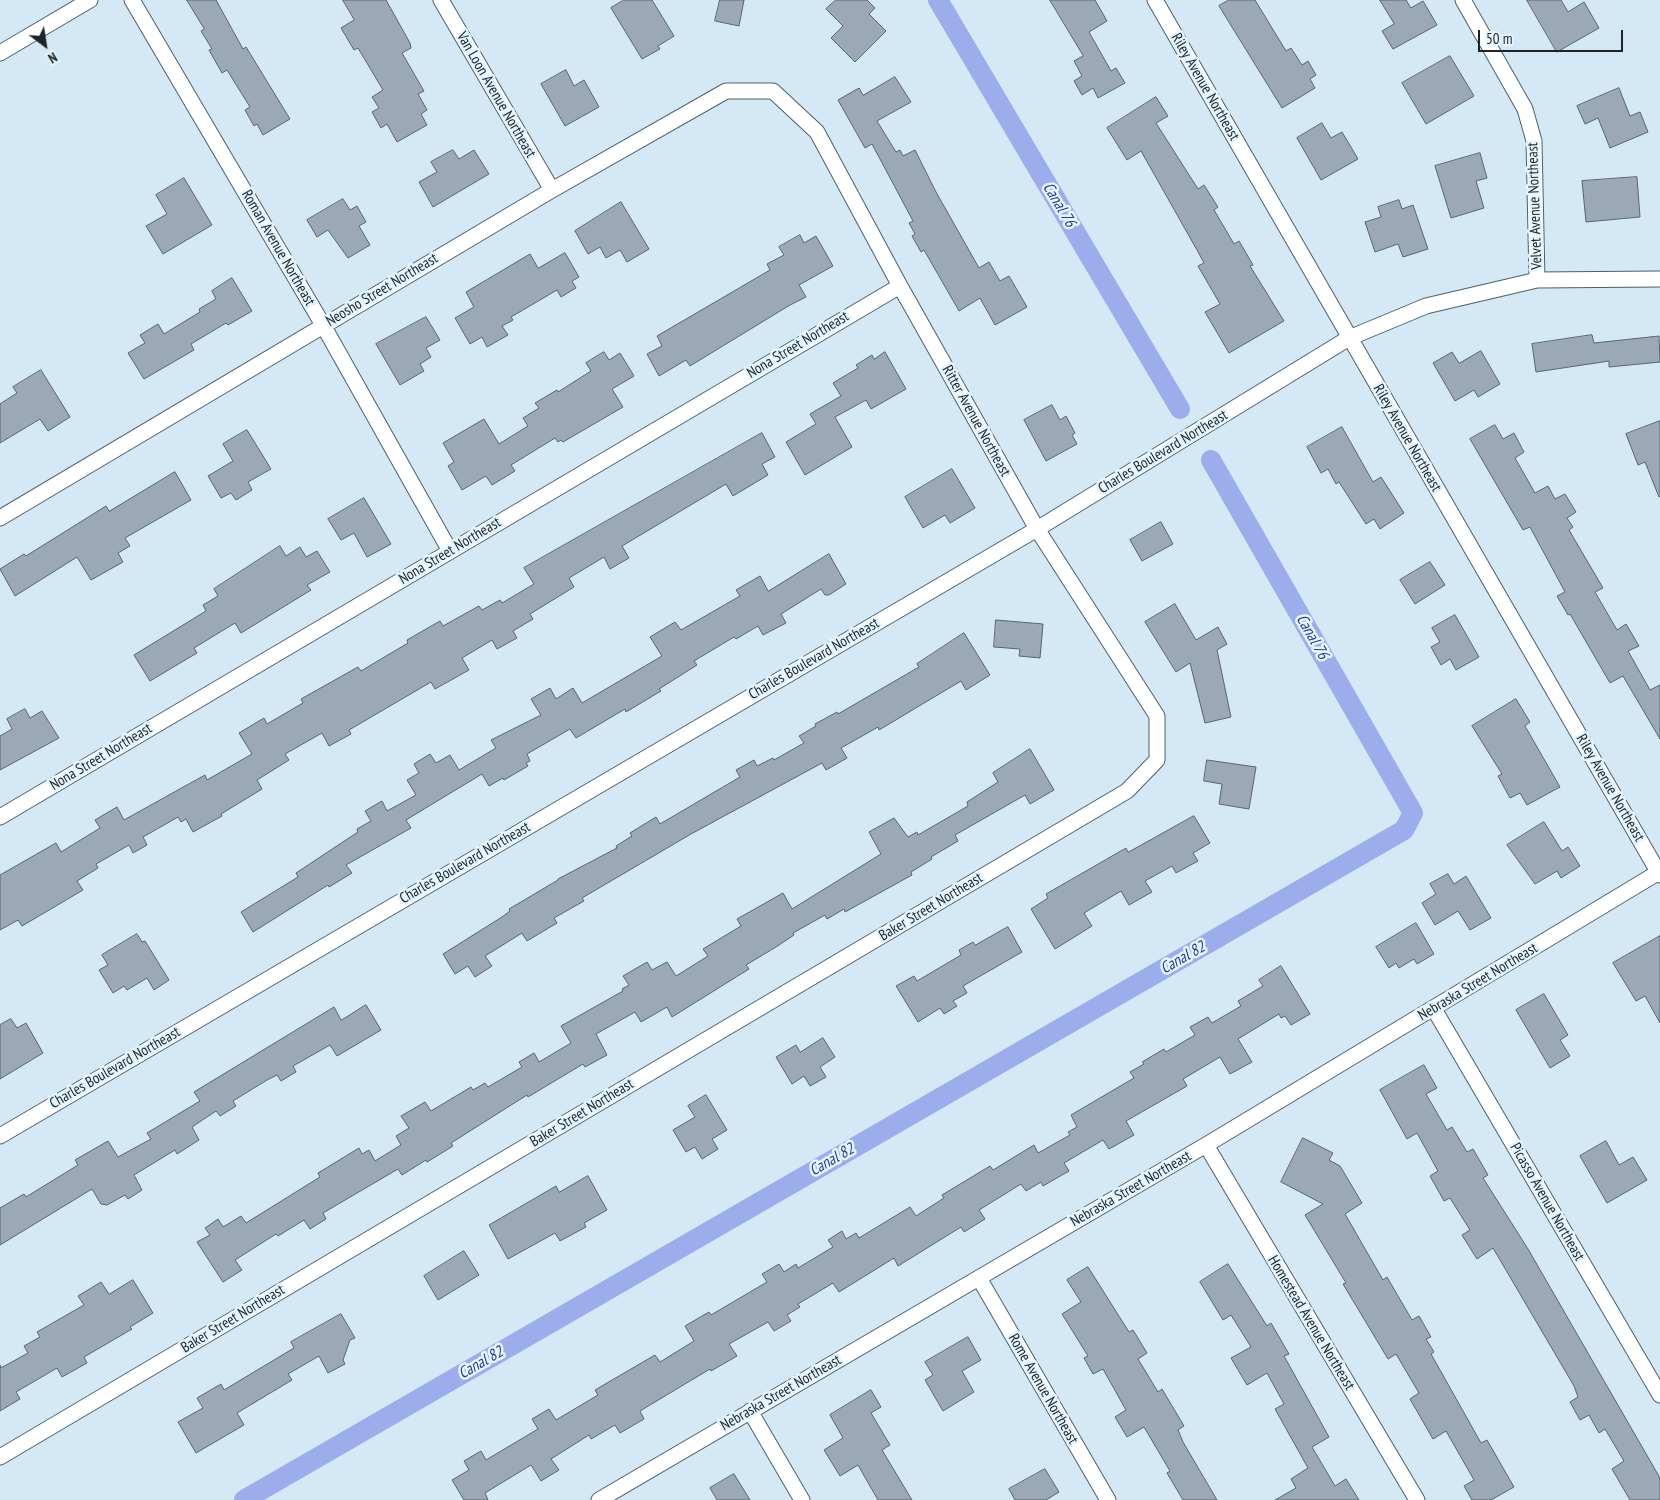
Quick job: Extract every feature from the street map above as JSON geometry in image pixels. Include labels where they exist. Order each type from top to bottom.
[{"type":"street","points":[[0,53],[90,0]]},
{"type":"street","name":"Roman Avenue Northeast","points":[[132,0],[323,325],[450,550]]},
{"type":"street","name":"Van Loon Avenue Northeast","points":[[440,0],[552,190]]},
{"type":"street","name":"Riley Avenue Northeast","points":[[1155,0],[1659,874]]},
{"type":"street","name":"Velvet Avenue Northeast","points":[[1463,0],[1525,108],[1534,141],[1537,280]]},
{"type":"street","name":"Neosho Street Northeast","points":[[0,518],[323,325],[726,90],[773,91]]},
{"type":"street","name":"Ritter Avenue Northeast","points":[[773,91],[817,132],[900,286],[1037,529],[1157,716],[1156,760]]},
{"type":"street","name":"Charles Boulevard Northeast","points":[[0,1136],[1037,529],[1349,338],[1426,306],[1537,280],[1660,279]]},
{"type":"street","name":"Nona Street Northeast","points":[[0,817],[900,286]]},
{"type":"street","name":"Baker Street Northeast","points":[[0,1457],[1127,791],[1156,760]]},
{"type":"street","name":"Nebraska Street Northeast","points":[[599,1500],[1206,1145],[1659,874]]},
{"type":"street","name":"Picasso Avenue Northeast","points":[[1434,1009],[1660,1395]]},
{"type":"street","name":"Homestead Avenue Northeast","points":[[1206,1145],[1417,1500]]},
{"type":"street","name":"Rome Avenue Northeast","points":[[979,1278],[1108,1500]]},
{"type":"street","points":[[750,1411],[802,1500]]},
{"type":"building","points":[[187,0],[216,0],[243,49],[246,47],[290,119],[263,135],[257,124],[254,126],[245,110],[250,107],[227,70],[222,73],[209,50],[212,49],[201,31],[204,29]]},
{"type":"building","points":[[343,0],[386,0],[410,43],[411,48],[402,53],[424,91],[418,94],[427,110],[421,114],[427,125],[397,142],[387,124],[381,128],[372,112],[379,108],[372,97],[383,90],[358,48],[354,50],[341,28],[354,20]]},
{"type":"building","points":[[624,0],[652,0],[674,36],[658,46],[660,49],[642,59],[611,8]]},
{"type":"building","points":[[720,0],[744,0],[739,26],[715,21]]},
{"type":"building","points":[[836,0],[867,0],[875,8],[869,14],[886,31],[855,62],[831,38],[843,26],[826,9]]},
{"type":"building","points":[[1050,0],[1095,0],[1107,21],[1089,32],[1111,71],[1116,68],[1125,83],[1098,98],[1093,88],[1082,95],[1074,81],[1082,76],[1074,61],[1083,56]]},
{"type":"building","points":[[1229,0],[1255,0],[1286,51],[1291,48],[1302,65],[1308,61],[1316,75],[1310,79],[1315,88],[1282,108],[1219,6]]},
{"type":"building","points":[[1380,0],[1406,0],[1411,8],[1423,1],[1437,25],[1393,49],[1382,31],[1394,24]]},
{"type":"building","points":[[1527,0],[1561,0],[1568,12],[1584,2],[1599,28],[1557,52]]},
{"type":"building","points":[[1450,56],[1474,96],[1426,124],[1402,83]]},
{"type":"building","points":[[566,70],[574,86],[584,80],[599,107],[565,126],[541,84]]},
{"type":"building","points":[[895,77],[911,102],[877,121],[896,152],[900,150],[903,156],[915,150],[936,192],[979,268],[989,262],[1000,281],[1009,276],[1027,307],[995,325],[980,298],[959,311],[924,250],[921,252],[912,236],[915,234],[909,223],[913,221],[872,144],[865,148],[838,100],[859,88],[863,95]]},
{"type":"building","points":[[1619,88],[1630,116],[1640,112],[1648,132],[1610,148],[1598,118],[1585,124],[1577,106]]},
{"type":"building","points":[[1156,97],[1168,116],[1156,123],[1198,189],[1204,185],[1218,207],[1214,210],[1234,244],[1239,241],[1253,265],[1250,266],[1284,321],[1229,353],[1205,312],[1220,304],[1198,266],[1204,263],[1197,250],[1141,151],[1127,160],[1107,128]]},
{"type":"building","points":[[1322,123],[1331,138],[1342,132],[1358,159],[1321,180],[1297,138]]},
{"type":"building","points":[[453,150],[459,159],[474,150],[489,174],[433,207],[419,182],[437,172],[431,162]]},
{"type":"building","points":[[1480,153],[1487,178],[1476,181],[1484,208],[1451,218],[1435,166]]},
{"type":"building","points":[[1637,177],[1640,217],[1586,222],[1582,181]]},
{"type":"building","points":[[184,178],[212,225],[163,254],[146,226],[167,214],[156,195]]},
{"type":"building","points":[[343,199],[350,210],[357,206],[366,222],[359,226],[370,245],[348,258],[328,230],[317,237],[307,220]]},
{"type":"building","points":[[1399,200],[1402,209],[1413,205],[1428,249],[1403,257],[1398,244],[1375,252],[1365,222],[1381,217],[1378,207]]},
{"type":"building","points":[[621,202],[649,249],[627,262],[620,250],[606,258],[600,247],[588,254],[575,231]]},
{"type":"building","points":[[800,235],[804,243],[816,236],[833,266],[799,285],[806,297],[690,366],[686,360],[659,376],[647,354],[662,346],[657,336],[770,270],[767,264],[784,255],[779,247]]},
{"type":"building","points":[[565,253],[579,277],[572,281],[576,288],[561,297],[557,290],[511,317],[513,320],[502,326],[508,335],[487,347],[482,337],[470,344],[455,318],[474,307],[466,292],[530,254],[538,268]]},
{"type":"building","points":[[232,278],[252,311],[228,325],[226,323],[191,344],[194,350],[144,379],[128,353],[145,343],[140,335],[158,324],[164,334],[200,312],[199,309],[216,299],[212,291]]},
{"type":"building","points":[[426,317],[440,340],[426,348],[431,357],[420,364],[424,371],[400,385],[376,344]]},
{"type":"building","points":[[1592,335],[1594,343],[1659,336],[1660,362],[1609,367],[1609,361],[1536,372],[1532,344]]},
{"type":"building","points":[[1481,351],[1500,384],[1478,397],[1474,390],[1455,401],[1433,363],[1452,352],[1459,363]]},
{"type":"building","points":[[604,352],[609,360],[620,353],[634,376],[612,389],[623,407],[563,442],[561,440],[558,442],[555,438],[511,465],[515,471],[492,485],[486,476],[462,490],[448,466],[454,462],[443,443],[484,419],[499,444],[528,426],[523,418],[539,408],[535,403],[557,390],[558,392],[591,371],[586,363]]},
{"type":"building","points":[[885,352],[906,389],[871,409],[866,400],[835,417],[852,447],[805,475],[786,442],[816,424],[810,414],[841,396],[833,383],[858,368],[856,365],[872,355],[874,359]]},
{"type":"building","points":[[41,370],[70,417],[48,431],[40,419],[0,443],[0,404],[17,393],[13,387]]},
{"type":"building","points":[[1052,405],[1060,420],[1066,416],[1075,433],[1072,435],[1077,444],[1046,461],[1024,420]]},
{"type":"building","points":[[1660,421],[1659,497],[1645,462],[1638,465],[1626,434]]},
{"type":"building","points":[[1495,425],[1503,439],[1514,433],[1524,452],[1515,458],[1535,493],[1548,486],[1555,499],[1565,494],[1576,512],[1567,518],[1573,527],[1569,530],[1603,588],[1595,592],[1617,630],[1626,624],[1639,646],[1628,651],[1650,690],[1660,685],[1660,739],[1623,676],[1610,683],[1570,614],[1568,615],[1557,596],[1565,592],[1530,527],[1523,530],[1470,439]]},
{"type":"building","points":[[1342,427],[1373,482],[1381,477],[1404,513],[1380,529],[1374,519],[1366,524],[1339,482],[1336,484],[1328,469],[1321,473],[1307,447]]},
{"type":"building","points":[[247,430],[271,469],[248,482],[252,490],[236,500],[231,493],[221,498],[208,476],[233,461],[223,444]]},
{"type":"building","points":[[762,433],[775,457],[762,464],[768,475],[733,496],[726,484],[622,546],[629,558],[610,569],[604,557],[569,578],[574,587],[530,614],[533,619],[513,631],[517,638],[497,649],[492,640],[462,658],[469,670],[435,689],[431,682],[349,730],[351,734],[329,746],[322,733],[285,754],[289,760],[257,780],[262,789],[221,814],[222,816],[193,832],[186,819],[181,822],[178,817],[143,837],[147,845],[133,853],[129,845],[96,864],[98,868],[77,881],[83,890],[22,926],[18,920],[0,930],[0,875],[56,843],[61,852],[100,828],[95,820],[117,807],[124,820],[205,775],[207,780],[252,754],[239,733],[264,718],[267,724],[303,703],[301,699],[358,667],[361,671],[408,643],[407,640],[440,621],[443,626],[479,606],[482,610],[500,600],[502,603],[534,584],[524,568]]},
{"type":"building","points":[[952,469],[975,508],[950,523],[945,515],[923,528],[905,497]]},
{"type":"building","points":[[175,472],[191,500],[125,538],[130,546],[118,553],[123,562],[91,580],[77,557],[15,596],[0,569],[24,554],[26,556],[106,506],[109,511]]},
{"type":"building","points":[[364,498],[391,544],[367,557],[354,533],[341,540],[328,519]]},
{"type":"building","points":[[1161,522],[1173,544],[1142,561],[1130,540]]},
{"type":"building","points":[[280,546],[286,556],[300,547],[306,557],[317,551],[330,572],[307,585],[311,590],[241,633],[235,623],[194,648],[197,653],[150,681],[134,655],[206,611],[203,605],[218,596],[214,589]]},
{"type":"building","points":[[829,554],[846,584],[829,595],[825,595],[821,589],[781,614],[786,623],[763,635],[758,626],[736,639],[734,637],[694,661],[697,665],[659,689],[661,691],[626,712],[625,709],[576,738],[570,729],[527,754],[530,761],[526,763],[528,766],[504,780],[503,778],[489,786],[482,774],[406,820],[411,828],[346,865],[352,873],[329,887],[328,885],[253,932],[241,912],[298,877],[296,873],[358,832],[357,829],[371,821],[365,811],[382,801],[387,811],[416,795],[407,780],[419,773],[414,764],[430,754],[436,763],[450,755],[459,770],[496,748],[491,740],[541,715],[531,699],[550,688],[556,699],[573,688],[582,703],[662,656],[650,637],[675,622],[681,630],[740,596],[736,590],[760,576],[768,591]]},
{"type":"building","points":[[1430,562],[1445,585],[1415,604],[1400,580]]},
{"type":"building","points":[[1175,604],[1196,640],[1218,627],[1227,644],[1217,650],[1231,717],[1205,723],[1190,663],[1176,672],[1145,622]]},
{"type":"building","points":[[1455,615],[1479,657],[1456,670],[1450,659],[1441,665],[1431,647],[1440,642],[1432,628]]},
{"type":"building","points":[[996,620],[1043,624],[1040,658],[1019,656],[1020,649],[994,647]]},
{"type":"building","points":[[964,633],[990,675],[966,690],[961,681],[879,730],[878,727],[841,748],[847,758],[826,770],[822,763],[691,834],[582,898],[584,901],[554,918],[557,923],[527,941],[522,933],[485,956],[492,966],[475,977],[468,966],[455,974],[443,954],[502,917],[510,911],[509,909],[558,879],[617,848],[616,846],[632,836],[630,833],[656,817],[660,824],[740,777],[736,770],[754,760],[757,766],[773,758],[774,760],[804,743],[799,736],[816,726],[815,724],[837,712],[838,714],[919,667],[917,664]]},
{"type":"building","points":[[1516,699],[1530,722],[1525,726],[1560,787],[1527,805],[1520,793],[1510,798],[1498,776],[1502,774],[1472,726]]},
{"type":"building","points":[[25,709],[30,718],[42,711],[59,738],[0,770],[0,736],[12,729],[7,719]]},
{"type":"building","points":[[1030,749],[1054,790],[1030,804],[1025,795],[955,835],[958,841],[931,857],[932,859],[911,872],[912,875],[845,912],[844,909],[827,919],[825,915],[793,933],[794,935],[746,965],[749,969],[672,1017],[667,1007],[641,1022],[635,1012],[596,1034],[607,1055],[585,1067],[583,1064],[528,1097],[527,1095],[451,1143],[453,1146],[427,1162],[426,1160],[402,1175],[398,1169],[323,1213],[326,1219],[310,1229],[304,1220],[278,1236],[276,1234],[235,1260],[242,1270],[223,1282],[197,1242],[210,1235],[205,1228],[218,1219],[223,1227],[241,1216],[246,1223],[320,1177],[318,1173],[359,1148],[362,1154],[369,1150],[375,1161],[401,1145],[396,1136],[409,1128],[401,1116],[425,1102],[431,1111],[471,1087],[473,1090],[485,1083],[488,1087],[522,1067],[519,1062],[534,1053],[539,1062],[571,1043],[561,1026],[623,991],[622,989],[629,985],[623,976],[647,962],[652,970],[667,962],[676,976],[708,956],[703,949],[741,926],[737,919],[783,893],[792,909],[881,854],[869,832],[894,818],[908,837],[917,832],[918,835],[968,806],[967,802],[998,782],[993,773]]},
{"type":"building","points":[[1207,760],[1256,767],[1249,809],[1219,804],[1222,784],[1204,781]]},
{"type":"building","points":[[1194,816],[1210,843],[1193,853],[1198,861],[1176,873],[1172,866],[1145,881],[1152,892],[1129,905],[1121,891],[1084,913],[1092,926],[1055,949],[1031,909],[1048,898],[1046,894],[1126,848],[1128,852]]},
{"type":"building","points":[[1544,822],[1562,851],[1568,847],[1580,866],[1561,878],[1557,871],[1535,884],[1507,845]]},
{"type":"building","points":[[1448,874],[1454,884],[1466,876],[1491,918],[1470,930],[1458,911],[1435,925],[1422,903],[1436,894],[1430,884]]},
{"type":"building","points":[[1416,923],[1434,954],[1417,964],[1414,959],[1399,968],[1396,963],[1389,968],[1376,947]]},
{"type":"building","points":[[1008,927],[1022,952],[963,986],[967,993],[953,1001],[957,1006],[944,1014],[940,1008],[918,1022],[896,986],[914,976],[917,981],[961,955],[959,950],[973,942],[975,945]]},
{"type":"building","points":[[137,934],[142,942],[145,941],[169,980],[154,990],[147,978],[127,990],[124,986],[113,993],[99,970],[108,965],[102,955]]},
{"type":"building","points":[[1660,936],[1660,1023],[1645,996],[1636,1001],[1613,963]]},
{"type":"building","points":[[1281,966],[1310,1014],[1291,1025],[1285,1016],[1281,1018],[1279,1014],[1238,1039],[1252,1062],[1230,1074],[1220,1057],[1183,1079],[1187,1086],[1126,1121],[1134,1135],[1109,1149],[1103,1140],[1064,1163],[1069,1171],[1043,1186],[1041,1182],[1026,1191],[1021,1184],[979,1210],[985,1219],[964,1232],[961,1227],[898,1266],[894,1258],[839,1292],[833,1283],[798,1304],[800,1307],[787,1315],[791,1321],[774,1331],[768,1322],[729,1344],[737,1356],[711,1371],[710,1369],[640,1411],[644,1419],[620,1433],[615,1425],[591,1439],[589,1435],[551,1459],[559,1470],[541,1481],[531,1465],[485,1493],[488,1500],[464,1500],[452,1480],[469,1470],[464,1461],[481,1451],[486,1460],[538,1429],[532,1419],[549,1409],[556,1420],[598,1395],[595,1390],[655,1355],[660,1362],[694,1341],[685,1326],[709,1312],[711,1315],[767,1282],[762,1274],[779,1264],[784,1272],[796,1264],[798,1268],[833,1247],[828,1240],[842,1231],[846,1239],[856,1233],[859,1238],[910,1207],[916,1216],[944,1198],[942,1195],[990,1166],[993,1170],[1034,1145],[1038,1153],[1070,1135],[1068,1132],[1077,1127],[1071,1115],[1134,1078],[1130,1072],[1144,1064],[1142,1062],[1164,1049],[1166,1052],[1195,1035],[1190,1027],[1208,1017],[1212,1023],[1241,1006],[1238,1001],[1263,986],[1259,980]]},
{"type":"building","points":[[1544,994],[1568,1035],[1560,1040],[1570,1056],[1550,1068],[1516,1010]]},
{"type":"building","points":[[366,1005],[381,1030],[337,1056],[330,1045],[293,1066],[296,1072],[281,1081],[277,1075],[267,1080],[233,1101],[236,1106],[220,1116],[216,1111],[192,1127],[199,1140],[177,1154],[175,1150],[134,1175],[142,1190],[128,1199],[125,1195],[107,1205],[101,1204],[92,1189],[0,1245],[0,1208],[24,1194],[26,1197],[78,1165],[75,1160],[108,1141],[118,1157],[151,1139],[147,1133],[200,1101],[194,1092],[334,1007],[341,1020]]},
{"type":"building","points":[[11,1019],[17,1028],[26,1023],[43,1053],[0,1079],[0,1025]]},
{"type":"building","points":[[823,1038],[835,1057],[820,1067],[826,1077],[810,1086],[804,1076],[792,1084],[776,1057],[796,1045],[800,1052]]},
{"type":"building","points":[[1424,1065],[1437,1088],[1426,1094],[1447,1130],[1452,1127],[1467,1152],[1473,1149],[1488,1175],[1483,1178],[1528,1249],[1660,1478],[1660,1500],[1630,1500],[1612,1469],[1624,1461],[1605,1429],[1599,1433],[1589,1415],[1580,1420],[1570,1402],[1578,1397],[1574,1386],[1493,1248],[1477,1259],[1462,1235],[1470,1230],[1450,1198],[1444,1201],[1430,1176],[1438,1171],[1417,1133],[1407,1139],[1380,1090]]},
{"type":"building","points":[[706,1095],[727,1130],[712,1139],[718,1149],[702,1159],[695,1147],[686,1152],[673,1130],[695,1117],[688,1106]]},
{"type":"building","points":[[1303,1138],[1333,1153],[1329,1160],[1340,1166],[1362,1203],[1345,1214],[1383,1280],[1387,1277],[1412,1320],[1419,1316],[1431,1337],[1426,1339],[1434,1352],[1431,1354],[1481,1443],[1487,1440],[1514,1487],[1491,1500],[1472,1500],[1464,1486],[1474,1480],[1446,1431],[1433,1439],[1410,1399],[1419,1393],[1396,1354],[1388,1359],[1343,1284],[1346,1283],[1305,1215],[1323,1204],[1281,1182]]},
{"type":"building","points":[[1606,1141],[1619,1165],[1633,1157],[1647,1180],[1607,1203],[1580,1156]]},
{"type":"building","points":[[588,1176],[607,1210],[584,1223],[586,1227],[560,1241],[555,1233],[508,1259],[489,1225],[556,1186],[559,1192]]},
{"type":"building","points":[[464,1251],[479,1275],[438,1300],[424,1276]]},
{"type":"building","points":[[1228,1264],[1267,1326],[1271,1323],[1289,1354],[1284,1356],[1329,1437],[1312,1447],[1335,1486],[1346,1479],[1359,1500],[1275,1500],[1296,1488],[1291,1479],[1308,1468],[1275,1409],[1284,1404],[1267,1373],[1247,1385],[1231,1358],[1251,1347],[1231,1315],[1223,1320],[1200,1282]]},
{"type":"building","points":[[1088,1267],[1129,1332],[1133,1330],[1147,1353],[1138,1359],[1158,1392],[1162,1389],[1184,1426],[1178,1430],[1183,1442],[1217,1500],[1183,1500],[1167,1473],[1170,1471],[1144,1427],[1127,1437],[1115,1417],[1126,1410],[1103,1369],[1093,1374],[1084,1358],[1088,1356],[1062,1314],[1081,1302],[1067,1280]]},
{"type":"building","points":[[133,1280],[153,1313],[130,1327],[132,1329],[84,1357],[87,1363],[62,1377],[57,1368],[16,1392],[20,1399],[0,1411],[0,1365],[1,1368],[28,1353],[24,1346],[40,1337],[37,1332],[84,1305],[78,1296],[101,1282],[109,1294]]},
{"type":"building","points":[[341,1314],[355,1338],[350,1340],[343,1360],[345,1364],[328,1373],[319,1356],[288,1374],[292,1380],[237,1413],[244,1425],[196,1453],[178,1422],[203,1408],[197,1398],[221,1384],[224,1390],[294,1348],[291,1342]]},
{"type":"building","points":[[968,1337],[981,1360],[962,1371],[974,1392],[943,1411],[925,1380],[933,1375],[925,1362]]},
{"type":"building","points":[[871,1390],[881,1407],[871,1413],[890,1445],[882,1450],[912,1500],[878,1500],[858,1465],[840,1476],[824,1450],[843,1438],[830,1415]]},
{"type":"building","points":[[1045,1469],[1059,1492],[1046,1500],[1015,1500],[1009,1489]]},
{"type":"building","points":[[734,1474],[750,1500],[717,1500],[710,1488]]},
{"type":"waterway","name":"Canal 76","points":[[938,0],[1180,409]]},
{"type":"waterway","name":"Canal 82","points":[[244,1500],[1404,830],[1413,813],[1211,460]]}]
